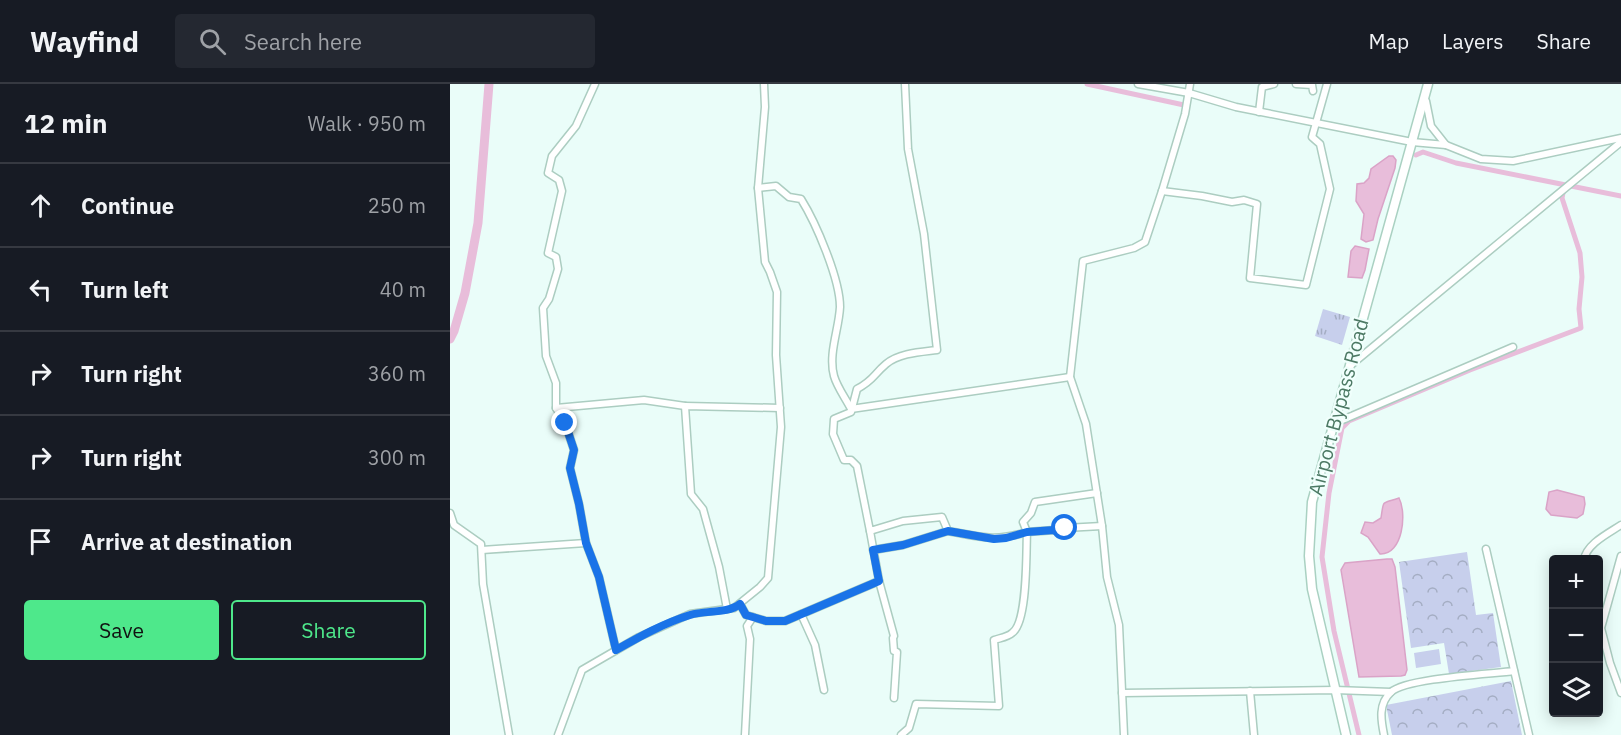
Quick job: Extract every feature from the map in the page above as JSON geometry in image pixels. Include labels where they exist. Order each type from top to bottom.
[{"type":"street","points":[[595,84],[576,126],[552,156],[548,173],[559,180],[562,191],[548,253],[556,257],[558,269],[549,299],[543,308],[546,356],[556,383],[556,408],[565,423],[574,450],[570,468],[586,543],[599,577],[616,650]]},
{"type":"street","points":[[558,735],[582,670],[639,637],[690,614],[734,608],[768,578],[781,427],[776,355],[777,292],[771,272],[765,262],[758,188],[765,107],[764,84]]},
{"type":"street","points":[[894,698],[897,652],[894,651],[892,638],[894,636],[879,581],[857,466],[851,460],[844,460],[832,434],[834,419],[851,412],[856,389],[871,382],[887,363],[902,356],[937,350],[924,234],[908,149],[905,84]]},
{"type":"street","points":[[1138,84],[1189,93],[1236,108],[1412,142],[1446,145],[1481,159],[1503,162],[1621,140]]},
{"type":"street","points":[[1124,735],[1119,625],[1107,576],[1102,526],[1086,424],[1070,377],[1083,261],[1130,249],[1145,242],[1162,191],[1190,84]]},
{"type":"street","points":[[1259,112],[1262,87],[1274,84]]},
{"type":"street","points":[[1296,84],[1312,85],[1312,91]]},
{"type":"street","points":[[1162,191],[1232,202],[1244,200],[1257,204],[1250,278],[1306,285],[1330,189],[1320,144],[1312,139],[1327,84]]},
{"type":"street","points":[[1427,88],[1425,106],[1431,126],[1446,145]]},
{"type":"street","name":"Airport Bypass Road","points":[[1346,735],[1312,589],[1309,556],[1312,502],[1427,88]]},
{"type":"street","points":[[1349,366],[1621,140]]},
{"type":"street","points":[[758,188],[776,186],[789,196],[801,199],[813,221],[836,283],[840,307],[834,341],[834,376],[851,409]]},
{"type":"street","points":[[1333,424],[1512,347]]},
{"type":"street","points":[[851,409],[1070,377]]},
{"type":"street","points":[[556,408],[644,400],[686,406],[780,408]]},
{"type":"street","points":[[686,406],[691,494],[703,509],[719,567],[727,609]]},
{"type":"street","points":[[901,735],[909,728],[916,704],[999,706],[994,640],[1013,633],[1018,626],[1024,601],[1027,532],[1023,522],[1035,502],[1097,493]]},
{"type":"street","points":[[450,513],[454,525],[481,544],[483,584],[508,735]]},
{"type":"street","points":[[870,531],[903,521],[942,517],[948,531]]},
{"type":"street","points":[[1585,555],[1594,544],[1621,525]]},
{"type":"street","points":[[873,550],[903,545],[948,531],[994,539],[1027,532],[1054,530],[1058,532],[1065,528],[1102,526]]},
{"type":"street","points":[[482,550],[586,543]]},
{"type":"street","points":[[1486,549],[1529,735]]},
{"type":"street","points":[[1603,621],[1621,556]]},
{"type":"street","points":[[740,604],[746,615],[766,621],[785,621],[879,581]]},
{"type":"street","points":[[801,614],[815,645],[824,690]]},
{"type":"street","points":[[745,735],[750,639],[747,626],[753,617]]},
{"type":"street","points":[[1603,636],[1621,693]]},
{"type":"street","points":[[1122,693],[1335,690],[1391,692],[1408,684],[1514,671]]},
{"type":"street","points":[[1250,691],[1254,735]]},
{"type":"street","points":[[1384,735],[1380,716],[1382,707],[1391,692]]},
{"type":"green space","points":[[1323,309],[1350,317],[1342,345],[1315,336]]},
{"type":"green space","points":[[1467,552],[1476,615],[1493,613],[1501,667],[1449,674],[1444,643],[1411,648],[1399,562]]},
{"type":"green space","points":[[1439,649],[1441,664],[1416,668],[1414,653]]},
{"type":"green space","points":[[1511,681],[1522,735],[1392,735],[1386,705]]},
{"type":"shaded area","points":[[1389,156],[1393,156],[1396,160],[1395,168],[1373,240],[1366,242],[1361,239],[1364,214],[1356,201],[1357,184],[1364,183],[1369,178],[1371,169]]},
{"type":"shaded area","points":[[1355,246],[1369,249],[1362,278],[1348,277],[1351,251]]},
{"type":"shaded area","points":[[1557,490],[1584,497],[1583,514],[1577,518],[1551,515],[1546,509],[1549,492]]},
{"type":"shaded area","points":[[1399,498],[1403,523],[1398,541],[1394,548],[1380,554],[1368,537],[1361,533],[1365,522],[1373,523],[1381,518],[1384,503]]},
{"type":"shaded area","points":[[1392,559],[1395,567],[1407,670],[1405,675],[1401,676],[1359,677],[1341,570],[1345,563]]},
{"type":"waterway","points":[[450,339],[465,293],[478,223],[489,84]]},
{"type":"waterway","points":[[1087,84],[1184,105]]},
{"type":"waterway","points":[[1416,155],[1423,152],[1456,163],[1621,196]]},
{"type":"waterway","points":[[1359,735],[1334,631],[1322,557],[1329,493],[1342,428],[1349,421],[1470,370],[1581,328],[1580,253],[1562,198],[1564,188]]},
{"type":"route","points":[[565,423],[574,450],[570,468],[586,543],[599,577],[616,650],[690,614],[734,608],[740,604],[746,615],[766,621],[785,621],[879,581],[873,550],[903,545],[948,531],[994,539],[1027,532],[1054,530],[1058,532],[1065,528]]}]
